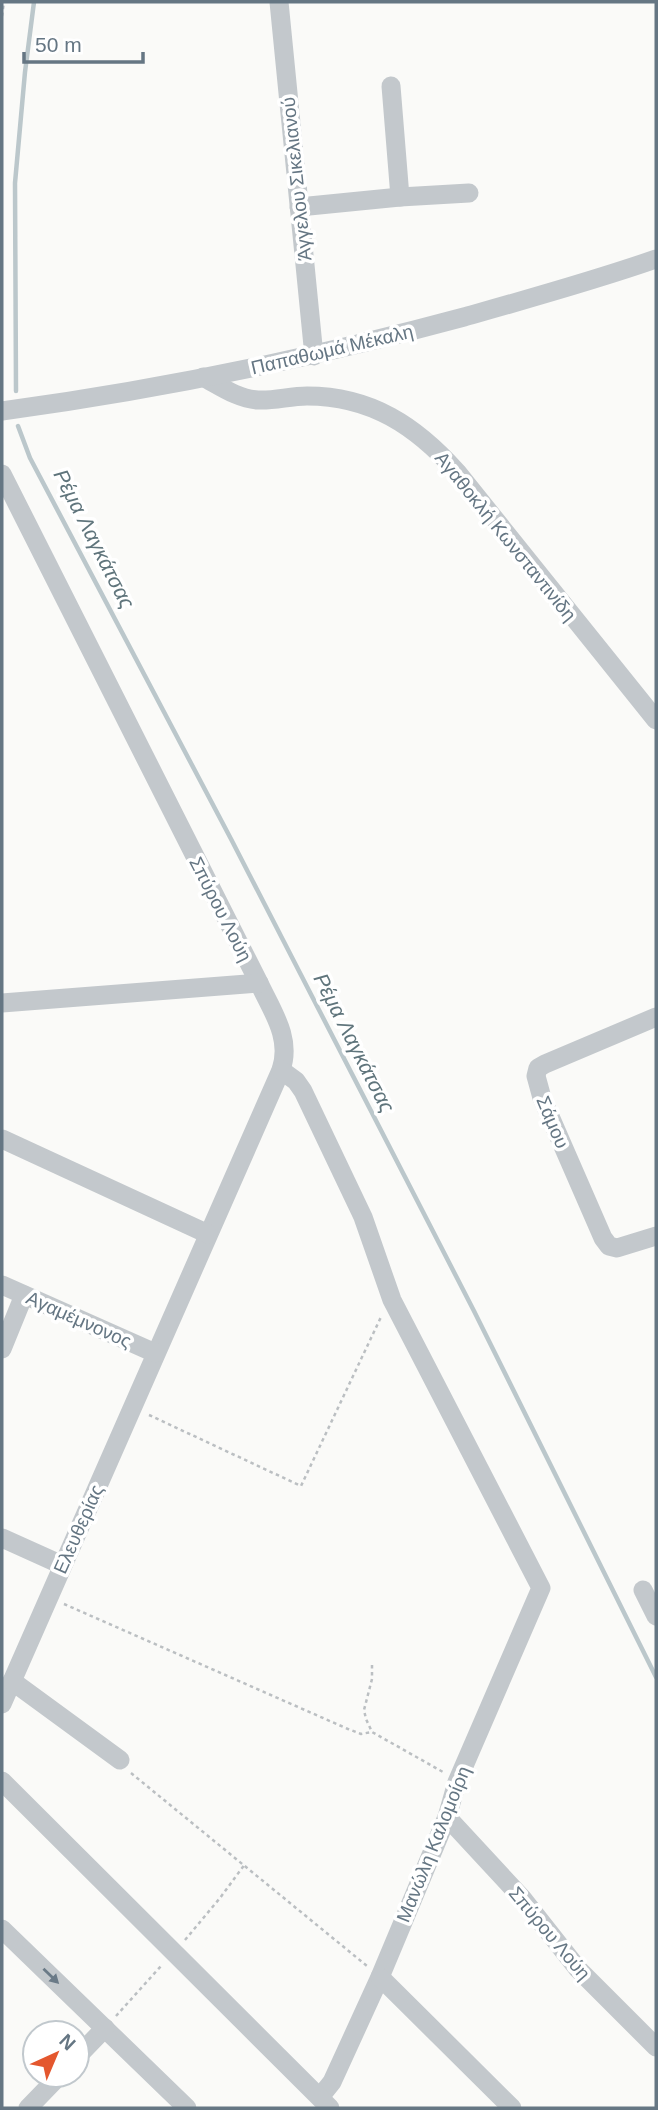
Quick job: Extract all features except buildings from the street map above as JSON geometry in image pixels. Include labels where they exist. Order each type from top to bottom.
[{"type":"street","name":"Άγγελου Σικελιανού","points":[[279,2],[314,356]]},
{"type":"street","points":[[391,86],[400,197]]},
{"type":"street","points":[[299,207],[469,193]]},
{"type":"street","name":"Παπαθωμά Μέκαλη","points":[[2,411],[314,356],[557,291],[656,259]]},
{"type":"street","name":"Αγαθοκλή Κωνσταντινίδη","points":[[203,377],[249,399],[307,396],[353,402],[385,413],[415,431],[457,472],[656,720]]},
{"type":"street","name":"Σπύρου Λούη","points":[[2,474],[284,1036],[285,1055],[281,1070],[155,1353]]},
{"type":"street","points":[[2,1003],[259,983]]},
{"type":"street","name":"Σάμου","points":[[656,1017],[545,1064],[536,1072],[542,1098],[608,1246],[617,1248],[656,1236]]},
{"type":"street","points":[[281,1070],[296,1081],[303,1091],[363,1217],[392,1300]]},
{"type":"street","points":[[2,1139],[208,1234]]},
{"type":"street","name":"Αγαμέμνονoς","points":[[2,1285],[155,1353]]},
{"type":"street","points":[[2,1349],[24,1295]]},
{"type":"street","name":"Μανώλη Καλομοίρη","points":[[325,2103],[447,1816],[457,1782],[541,1588],[392,1300]]},
{"type":"street","name":"Ελευθερίας","points":[[2,1704],[155,1353]]},
{"type":"street","points":[[2,1538],[62,1565]]},
{"type":"street","points":[[643,1590],[656,1616]]},
{"type":"street","points":[[12,1681],[120,1760]]},
{"type":"street","points":[[2,1781],[325,2103]]},
{"type":"street","name":"Σπύρου Λούη","points":[[447,1816],[535,1914],[578,1969],[656,2047]]},
{"type":"street","points":[[2,1929],[187,2108]]},
{"type":"street","points":[[380,1977],[512,2108]]},
{"type":"street","points":[[91,2042],[105,2028]]},
{"type":"street","points":[[28,2108],[46,2089]]},
{"type":"path","points":[[2,16],[4,2]]},
{"type":"path","points":[[132,1407],[301,1486],[381,1316],[392,1300]]},
{"type":"path","points":[[48,1597],[348,1729],[361,1734],[372,1732]]},
{"type":"path","points":[[372,1665],[372,1679],[364,1710],[372,1732],[457,1782]]},
{"type":"path","points":[[120,1760],[147,1787],[245,1864],[380,1977]]},
{"type":"waterway","name":"Ρέμα Λαγκάτσας","points":[[16,391],[15,183],[34,2]]},
{"type":"waterway","name":"Ρέμα Λαγκάτσας","points":[[18,426],[30,458],[231,839],[474,1311],[656,1677]]}]
